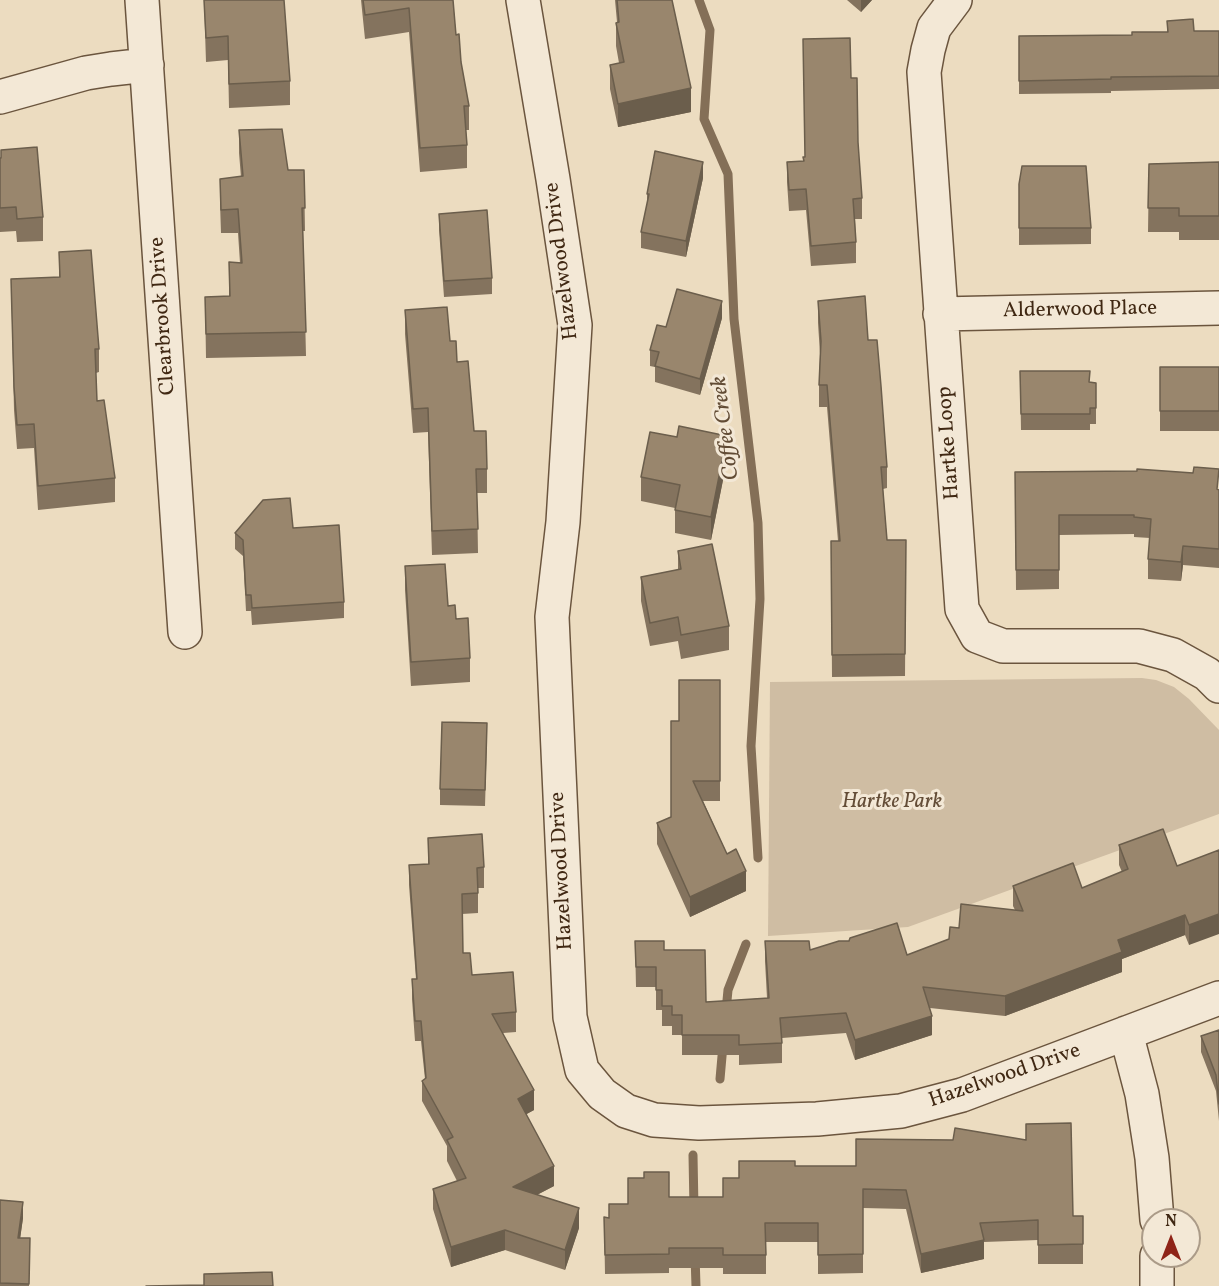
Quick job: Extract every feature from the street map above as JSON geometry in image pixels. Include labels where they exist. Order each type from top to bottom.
[{"type":"street","name":"Clearbrook Drive","points":[[142,0],[185,632]]},
{"type":"street","name":"Hazelwood Drive","points":[[523,0],[575,325],[563,522],[552,617],[570,1017],[582,1070],[610,1100],[626,1111],[654,1120],[699,1123],[817,1119],[901,1111],[962,1095],[1219,998]]},
{"type":"street","name":"Hartke Loop","points":[[955,0],[934,28],[924,72],[962,609],[977,636],[1003,646],[1139,646],[1173,655],[1207,674],[1219,686]]},
{"type":"street","points":[[0,97],[86,73],[147,65]]},
{"type":"street","name":"Alderwood Place","points":[[940,314],[1219,308]]},
{"type":"street","points":[[1126,1033],[1142,1094],[1152,1158],[1156,1208]]},
{"type":"street","points":[[1157,1268],[1157,1286]]},
{"type":"green space","name":"Hartke Park","points":[[1142,678],[1156,680],[1174,687],[1219,730],[1219,814],[908,927],[768,936],[770,682]]},
{"type":"building","points":[[204,0],[284,0],[290,81],[229,84],[228,36],[206,38]]},
{"type":"building","points":[[363,0],[453,0],[456,35],[459,34],[461,62],[469,106],[464,106],[467,145],[420,148],[409,8],[365,15]]},
{"type":"building","points":[[617,0],[672,0],[691,88],[618,104],[610,65],[624,62],[616,23],[619,22]]},
{"type":"building","points":[[1193,19],[1194,31],[1219,31],[1219,76],[1019,81],[1019,36],[1132,35],[1132,32],[1168,32],[1167,21]]},
{"type":"building","points":[[850,38],[851,78],[857,78],[862,198],[853,199],[856,242],[811,246],[806,189],[789,190],[787,162],[804,161],[803,157],[805,157],[803,39]]},
{"type":"building","points":[[282,129],[288,170],[304,170],[305,208],[302,208],[306,332],[206,334],[205,297],[230,296],[229,262],[242,263],[238,209],[221,210],[220,179],[243,176],[239,130]]},
{"type":"building","points":[[37,147],[43,217],[17,219],[16,207],[0,208],[1,150]]},
{"type":"building","points":[[655,151],[703,162],[686,241],[641,232]]},
{"type":"building","points":[[1219,162],[1219,216],[1179,216],[1179,208],[1148,208],[1149,164]]},
{"type":"building","points":[[1022,166],[1086,166],[1091,228],[1019,228],[1019,184]]},
{"type":"building","points":[[487,210],[492,278],[444,281],[439,214]]},
{"type":"building","points":[[91,250],[99,349],[95,349],[97,401],[104,400],[115,478],[38,486],[34,424],[17,425],[11,279],[60,277],[59,252]]},
{"type":"building","points":[[677,289],[722,301],[700,379],[655,366],[659,352],[650,350],[657,325],[666,327]]},
{"type":"building","points":[[865,296],[868,340],[877,340],[887,467],[881,467],[887,540],[906,540],[905,654],[832,655],[831,541],[840,541],[827,385],[819,385],[821,341],[818,301]]},
{"type":"building","points":[[447,307],[450,341],[456,341],[457,362],[468,361],[474,431],[486,431],[487,469],[476,469],[478,529],[432,531],[428,408],[413,409],[405,310]]},
{"type":"building","points":[[1160,367],[1219,367],[1219,411],[1160,411]]},
{"type":"building","points":[[1020,371],[1090,371],[1089,382],[1096,383],[1096,408],[1090,408],[1090,414],[1021,414]]},
{"type":"building","points":[[679,426],[727,436],[711,517],[675,510],[680,485],[641,477],[650,432],[677,437]]},
{"type":"building","points":[[1194,467],[1219,469],[1217,489],[1219,490],[1219,549],[1183,546],[1181,562],[1148,559],[1151,519],[1134,517],[1134,515],[1059,515],[1059,570],[1016,570],[1015,472],[1137,471],[1137,469],[1193,473]]},
{"type":"building","points":[[290,498],[293,528],[339,525],[344,602],[252,608],[251,595],[246,595],[243,540],[235,533],[263,500]]},
{"type":"building","points":[[712,544],[729,626],[681,635],[678,617],[650,623],[641,577],[681,569],[678,551]]},
{"type":"building","points":[[445,564],[448,606],[455,605],[456,619],[468,618],[470,658],[411,662],[405,566]]},
{"type":"building","points":[[679,680],[720,680],[720,781],[693,781],[727,854],[736,849],[746,871],[690,897],[657,823],[671,817],[671,721],[679,721]]},
{"type":"building","points":[[442,722],[487,723],[485,790],[440,789]]},
{"type":"building","points":[[1163,829],[1177,866],[1219,850],[1219,914],[1189,925],[1185,915],[1118,940],[1122,952],[1005,996],[923,987],[932,1016],[855,1040],[846,1013],[780,1018],[782,1043],[739,1045],[739,1035],[682,1035],[682,1015],[672,1015],[672,1006],[662,1006],[662,990],[656,990],[656,967],[636,967],[635,941],[664,941],[664,950],[705,950],[706,1002],[769,998],[765,941],[809,941],[810,950],[839,941],[849,941],[850,938],[897,923],[907,955],[949,939],[950,927],[959,928],[961,904],[1023,911],[1013,886],[1073,863],[1082,888],[1128,869],[1119,845]]},
{"type":"building","points":[[482,834],[484,867],[477,868],[478,893],[462,894],[463,953],[470,953],[472,975],[513,972],[516,1012],[492,1014],[534,1090],[518,1099],[554,1166],[513,1187],[579,1208],[565,1250],[505,1230],[451,1247],[433,1189],[466,1178],[447,1140],[453,1137],[422,1081],[426,1078],[421,1021],[415,1021],[412,979],[417,979],[409,865],[429,864],[428,838]]},
{"type":"building","points":[[1219,1030],[1219,1104],[1216,1075],[1201,1036]]},
{"type":"building","points":[[1071,1123],[1073,1216],[1083,1216],[1083,1244],[1038,1245],[1038,1220],[980,1223],[984,1240],[921,1254],[906,1190],[863,1189],[863,1254],[818,1255],[818,1223],[765,1223],[766,1255],[723,1255],[723,1248],[669,1248],[669,1254],[605,1255],[604,1217],[609,1218],[609,1204],[628,1204],[628,1178],[644,1178],[644,1172],[669,1172],[669,1197],[723,1197],[723,1178],[739,1178],[739,1161],[795,1161],[795,1166],[856,1166],[856,1139],[953,1140],[955,1128],[1026,1140],[1026,1124]]},
{"type":"building","points":[[0,1200],[23,1202],[18,1238],[30,1238],[29,1284],[0,1283]]},
{"type":"building","points":[[272,1272],[273,1286],[146,1286],[204,1285],[204,1274]]},
{"type":"waterway","name":"Coffee Creek","points":[[699,0],[710,30],[704,119],[728,174],[734,319],[758,523],[760,599],[751,746],[758,858]]},
{"type":"waterway","name":"Coffee Creek","points":[[726,1011],[728,990],[746,944]]},
{"type":"waterway","name":"Coffee Creek","points":[[720,1079],[723,1045]]},
{"type":"waterway","name":"Coffee Creek","points":[[693,1155],[694,1209]]},
{"type":"waterway","name":"Coffee Creek","points":[[695,1255],[696,1286]]}]
